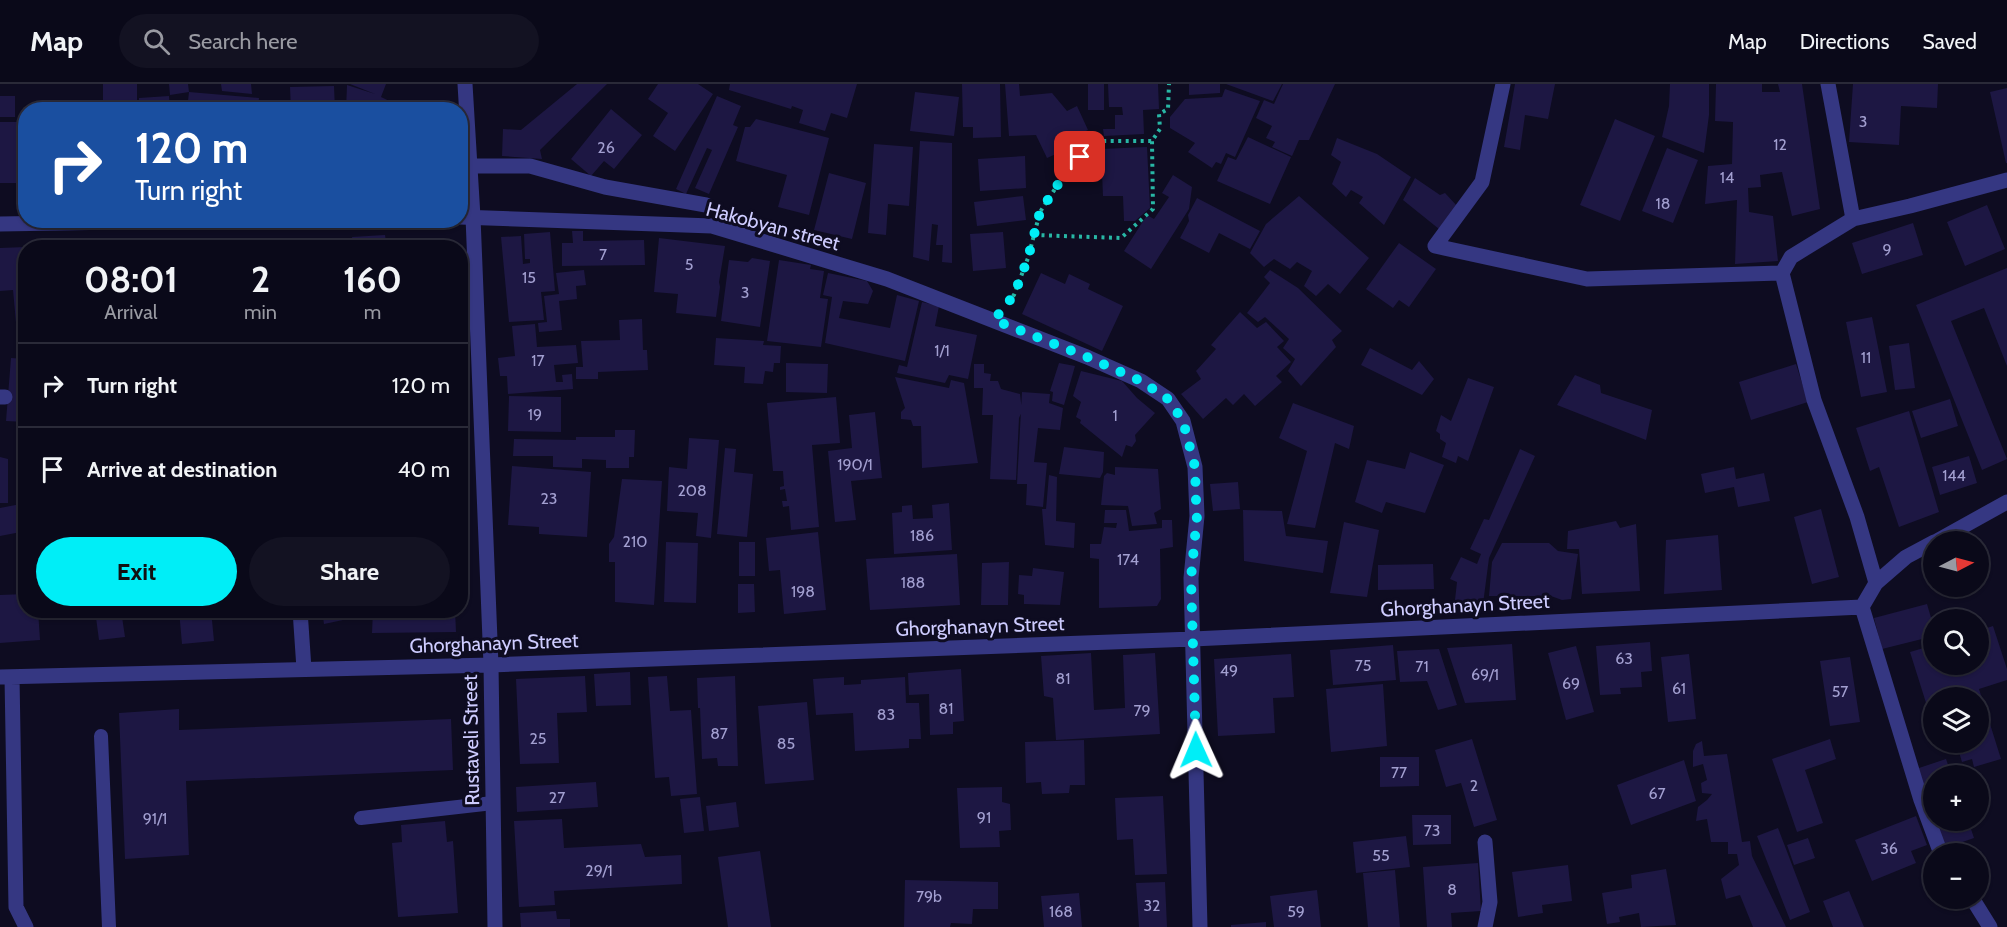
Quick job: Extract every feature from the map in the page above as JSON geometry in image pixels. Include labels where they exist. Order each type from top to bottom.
[{"type":"street","name":"Rustaveli Street","points":[[465,84],[466,102]]},
{"type":"street","points":[[1503,84],[1482,182],[1435,246],[1587,279],[1782,273]]},
{"type":"street","points":[[1828,84],[1853,219]]},
{"type":"street","points":[[468,166],[530,166],[605,187],[705,205]]},
{"type":"street","points":[[1876,583],[1857,517],[1814,400],[1782,273],[1791,257],[1853,219],[2007,180]]},
{"type":"street","name":"Hakobyan street","points":[[468,217],[712,226],[887,279],[1087,357],[1141,381],[1168,399],[1183,421],[1195,467],[1197,516],[1191,578],[1200,927]]},
{"type":"street","points":[[0,224],[18,224]]},
{"type":"street","name":"Rustaveli Street","points":[[468,253],[491,664],[495,927]]},
{"type":"street","points":[[1954,531],[2007,502]]},
{"type":"street","points":[[1923,548],[1906,557],[1876,583],[1863,607],[1921,800],[1937,843]]},
{"type":"street","name":"Ghorghanayn Street","points":[[6,677],[491,664],[1193,639],[1863,607]]},
{"type":"street","points":[[301,618],[304,669]]},
{"type":"street","points":[[6,677],[16,907],[26,927]]},
{"type":"street","points":[[1485,842],[1490,902],[1485,927]]},
{"type":"street","points":[[1978,909],[1989,927]]},
{"type":"lane","points":[[101,736],[109,927]]},
{"type":"lane","points":[[361,818],[493,803]]},
{"type":"path","points":[[1034,235],[1121,238],[1154,209],[1152,141],[1160,129],[1159,114],[1168,109],[1169,84]]},
{"type":"path","points":[[994,320],[1014,295],[1040,212],[1066,172],[1094,141],[1152,141]]},
{"type":"building","points":[[103,84],[137,84],[137,102],[103,102]]},
{"type":"building","points":[[169,84],[188,84],[189,92],[170,95]]},
{"type":"building","points":[[221,84],[251,84],[252,94],[222,91]]},
{"type":"building","points":[[350,84],[386,84],[381,97],[391,102],[346,102],[347,85],[375,94]]},
{"type":"building","points":[[577,84],[607,84],[540,150],[542,159],[502,156],[503,129],[521,130]]},
{"type":"building","points":[[658,84],[698,84],[713,94],[675,151],[653,136],[668,113],[648,99]]},
{"type":"building","points":[[730,84],[857,84],[847,118],[831,113],[825,131],[799,123],[803,110],[792,106],[791,109],[729,90]]},
{"type":"building","points":[[962,84],[1000,84],[1001,137],[973,138],[973,127],[963,127]]},
{"type":"building","points":[[1005,84],[1019,84],[1020,96],[1052,93],[1067,111],[1077,106],[1088,130],[1079,134],[1083,142],[1047,158],[1036,135],[1009,136]]},
{"type":"building","points":[[1088,84],[1104,84],[1104,110],[1088,110]]},
{"type":"building","points":[[1108,84],[1158,84],[1159,109],[1143,110],[1144,134],[1104,136],[1103,129],[1115,129],[1115,115],[1123,115],[1122,107],[1109,107]]},
{"type":"building","points":[[1189,84],[1220,84],[1220,93],[1189,95]]},
{"type":"building","points":[[1226,84],[1282,84],[1273,101]]},
{"type":"building","points":[[1283,84],[1335,84],[1309,140],[1299,140],[1292,156],[1272,147],[1275,142],[1266,138],[1272,126],[1256,118],[1264,100],[1274,104]]},
{"type":"building","points":[[1515,84],[1555,84],[1548,119],[1525,115],[1520,150],[1504,147]]},
{"type":"building","points":[[1670,84],[1709,84],[1709,115],[1704,153],[1662,137],[1669,106]]},
{"type":"building","points":[[1716,84],[1762,84],[1762,92],[1780,92],[1778,84],[1802,84],[1820,209],[1792,216],[1782,172],[1760,175],[1761,187],[1748,188],[1749,212],[1773,216],[1778,261],[1735,264],[1737,200],[1705,204],[1708,166],[1732,164],[1733,122],[1715,121]]},
{"type":"building","points":[[1853,84],[1938,84],[1937,108],[1901,106],[1899,145],[1849,142]]},
{"type":"building","points":[[334,86],[335,102],[291,102],[290,87]]},
{"type":"building","points":[[2007,88],[2007,163],[2006,163],[1990,92]]},
{"type":"building","points":[[1225,89],[1260,101],[1235,157],[1226,153],[1221,164],[1216,162],[1212,168],[1188,152],[1195,143],[1170,128],[1170,117],[1185,99],[1222,97]]},
{"type":"building","points":[[189,92],[259,98],[259,102],[188,102]]},
{"type":"building","points":[[915,92],[959,97],[954,136],[910,131]]},
{"type":"building","points":[[0,96],[15,96],[15,117],[0,117]]},
{"type":"building","points":[[169,96],[169,102],[139,102],[139,98]]},
{"type":"building","points":[[717,96],[741,106],[733,125],[738,127],[709,194],[695,188],[712,150],[707,148],[686,194],[676,189]]},
{"type":"building","points":[[611,109],[642,135],[614,169],[604,161],[591,176],[571,159]]},
{"type":"building","points":[[756,119],[829,138],[809,215],[778,207],[787,175],[736,161],[745,127],[750,127]]},
{"type":"building","points":[[1615,119],[1655,136],[1620,221],[1580,205]]},
{"type":"building","points":[[0,122],[18,122],[18,183],[0,183]]},
{"type":"building","points":[[1248,137],[1291,157],[1270,204],[1217,181],[1228,157],[1236,160]]},
{"type":"building","points":[[1337,138],[1377,154],[1411,177],[1384,225],[1359,203],[1363,197],[1351,190],[1346,197],[1332,184],[1341,162],[1331,155]]},
{"type":"building","points":[[920,141],[952,143],[952,263],[942,262],[943,245],[936,245],[938,225],[932,224],[929,261],[913,257]]},
{"type":"building","points":[[874,144],[913,147],[909,206],[888,204],[886,235],[868,233]]},
{"type":"building","points":[[1147,147],[1150,208],[1135,221],[1124,221],[1123,196],[1103,196],[1101,149]]},
{"type":"building","points":[[1667,148],[1698,160],[1673,223],[1642,211]]},
{"type":"building","points":[[1025,156],[1026,188],[980,191],[978,159]]},
{"type":"building","points":[[829,173],[866,183],[852,239],[814,230]]},
{"type":"building","points":[[1173,175],[1192,187],[1189,209],[1151,269],[1124,251],[1147,215],[1154,219],[1169,197],[1162,193]]},
{"type":"building","points":[[1415,178],[1440,195],[1445,193],[1458,207],[1439,229],[1403,200]]},
{"type":"building","points":[[1023,196],[1026,220],[977,226],[974,202]]},
{"type":"building","points":[[1299,196],[1369,258],[1340,294],[1328,284],[1316,296],[1304,286],[1312,271],[1297,262],[1290,269],[1274,259],[1264,267],[1250,253],[1266,224]]},
{"type":"building","points":[[1197,198],[1260,231],[1250,249],[1219,233],[1209,253],[1180,238]]},
{"type":"building","points":[[1987,205],[2005,249],[1965,266],[1947,222]]},
{"type":"building","points":[[1913,223],[1923,255],[1862,274],[1852,243]]},
{"type":"building","points":[[572,231],[583,231],[583,241],[644,240],[645,265],[562,266],[562,243],[573,243]]},
{"type":"building","points":[[550,232],[555,291],[541,292],[544,320],[509,322],[501,237],[521,236],[523,264],[530,263],[530,259],[525,259],[524,234]]},
{"type":"building","points":[[1003,232],[1006,268],[973,271],[970,234]]},
{"type":"building","points":[[385,235],[386,240],[352,240],[352,237]]},
{"type":"building","points":[[659,238],[725,246],[716,317],[676,313],[678,294],[654,292]]},
{"type":"building","points":[[1399,243],[1436,269],[1409,307],[1399,300],[1393,308],[1366,289]]},
{"type":"building","points":[[18,247],[18,344],[13,290],[0,291],[0,248]]},
{"type":"building","points":[[752,258],[770,261],[760,327],[721,321],[729,260],[748,262]]},
{"type":"building","points":[[779,260],[811,265],[810,269],[824,271],[820,298],[828,299],[821,347],[767,341]]},
{"type":"building","points":[[2007,268],[2007,366],[1984,308],[1951,321],[2007,459],[1982,470],[1916,305]]},
{"type":"building","points":[[584,270],[586,285],[576,286],[577,299],[559,301],[562,330],[539,332],[538,323],[547,322],[544,296],[559,294],[556,273]]},
{"type":"building","points":[[1270,270],[1298,288],[1342,331],[1332,340],[1336,347],[1301,386],[1288,371],[1295,359],[1283,348],[1289,339],[1265,317],[1258,322],[1247,313],[1270,283],[1264,277]]},
{"type":"building","points":[[828,273],[867,281],[873,291],[868,304],[843,301],[839,318],[890,328],[897,295],[919,301],[905,361],[825,343],[832,297],[823,295]]},
{"type":"building","points":[[1041,273],[1065,284],[1069,274],[1090,284],[1088,289],[1123,306],[1102,351],[1022,314]]},
{"type":"building","points":[[922,302],[939,306],[935,326],[977,335],[968,379],[949,375],[945,383],[897,373],[899,365],[907,367]]},
{"type":"building","points":[[1240,312],[1257,328],[1266,322],[1284,341],[1277,347],[1291,362],[1276,376],[1282,382],[1255,406],[1244,394],[1233,405],[1226,398],[1203,419],[1181,394],[1201,379],[1196,371],[1216,349],[1211,345]]},
{"type":"building","points":[[1872,317],[1887,392],[1861,397],[1846,322]]},
{"type":"building","points":[[642,319],[643,350],[647,350],[648,370],[598,372],[598,379],[576,379],[576,367],[583,367],[581,341],[620,340],[619,320]]},
{"type":"building","points":[[535,324],[537,347],[576,345],[578,363],[554,365],[556,382],[563,382],[562,375],[572,374],[573,389],[508,394],[507,376],[500,376],[498,358],[515,356],[512,326]]},
{"type":"building","points":[[716,338],[764,341],[763,345],[781,346],[780,363],[774,363],[773,372],[765,371],[763,384],[744,383],[745,367],[714,365]]},
{"type":"building","points":[[1909,343],[1915,388],[1895,390],[1889,346]]},
{"type":"building","points":[[1370,348],[1412,370],[1419,361],[1434,379],[1422,395],[1361,365]]},
{"type":"building","points":[[11,358],[18,358],[18,422],[6,421]]},
{"type":"building","points":[[786,363],[828,364],[827,393],[786,392]]},
{"type":"building","points":[[1059,363],[1075,366],[1064,405],[1052,401],[1053,392],[1050,391]]},
{"type":"building","points":[[974,364],[984,364],[984,373],[991,374],[990,381],[998,381],[1001,389],[1020,394],[1022,411],[1019,418],[1016,480],[990,479],[993,415],[982,415],[983,388],[974,388]]},
{"type":"building","points":[[1796,364],[1808,402],[1751,420],[1739,382]]},
{"type":"building","points":[[1081,371],[1122,381],[1155,413],[1135,435],[1136,441],[1132,447],[1126,445],[1122,457],[1080,423],[1081,420],[1076,417],[1081,402],[1073,396]]},
{"type":"building","points":[[1575,375],[1600,385],[1601,393],[1652,410],[1646,440],[1557,405]]},
{"type":"building","points":[[895,377],[949,388],[951,380],[964,383],[978,463],[922,468],[921,426],[913,426],[911,420],[901,419],[901,412],[905,408]]},
{"type":"building","points":[[1468,378],[1494,387],[1468,461],[1458,456],[1456,463],[1442,457],[1446,443],[1440,439],[1440,434],[1436,431],[1441,415],[1451,421]]},
{"type":"building","points":[[1022,392],[1050,394],[1049,403],[1063,408],[1060,430],[1038,428],[1034,462],[1047,463],[1043,507],[1026,505],[1027,484],[1017,484]]},
{"type":"building","points":[[509,396],[561,397],[561,432],[508,431]]},
{"type":"building","points":[[836,397],[840,443],[812,445],[819,527],[791,530],[789,506],[783,507],[782,501],[787,501],[785,489],[780,490],[780,487],[784,486],[783,471],[773,471],[767,403]]},
{"type":"building","points":[[1950,399],[1958,426],[1921,438],[1912,411]]},
{"type":"building","points":[[1293,403],[1354,426],[1349,449],[1335,443],[1315,528],[1287,524],[1307,451],[1279,438]]},
{"type":"building","points":[[1909,411],[1939,512],[1899,527],[1879,467],[1870,471],[1856,428]]},
{"type":"building","points":[[875,412],[882,478],[851,481],[856,520],[835,522],[828,451],[852,448],[849,415]]},
{"type":"building","points":[[615,430],[635,430],[634,457],[629,457],[629,468],[606,468],[606,460],[582,459],[582,468],[553,467],[553,456],[513,456],[514,439],[576,440],[576,437],[615,437]]},
{"type":"building","points":[[689,438],[719,440],[711,538],[696,536],[698,513],[667,511],[669,467],[687,469]]},
{"type":"building","points":[[1064,447],[1104,452],[1103,472],[1100,478],[1059,474]]},
{"type":"building","points":[[725,448],[736,449],[734,472],[753,474],[747,537],[717,534]]},
{"type":"building","points":[[1520,449],[1535,456],[1489,558],[1483,604],[1455,600],[1457,582],[1450,579],[1461,557],[1477,564],[1481,554],[1470,549],[1484,519],[1489,520]]},
{"type":"building","points":[[1410,452],[1444,465],[1425,513],[1386,502],[1382,513],[1355,502],[1367,460],[1405,469]]},
{"type":"building","points":[[1969,456],[1977,483],[1940,495],[1932,467]]},
{"type":"building","points":[[0,457],[8,459],[8,503],[0,503]]},
{"type":"building","points":[[512,466],[591,472],[587,537],[539,534],[539,527],[508,525]]},
{"type":"building","points":[[1115,467],[1158,469],[1161,509],[1154,513],[1157,524],[1132,526],[1128,506],[1101,505],[1104,476],[1107,473],[1115,475]]},
{"type":"building","points":[[1734,467],[1736,479],[1764,473],[1770,501],[1738,507],[1734,487],[1705,493],[1701,474]]},
{"type":"building","points":[[1049,475],[1057,477],[1056,521],[1075,523],[1074,548],[1045,545],[1042,509],[1046,509]]},
{"type":"building","points":[[622,479],[662,481],[654,605],[615,602],[615,562],[609,562],[609,544],[614,537]]},
{"type":"building","points":[[1238,482],[1240,509],[1213,511],[1210,484]]},
{"type":"building","points":[[949,503],[952,550],[894,554],[892,513],[902,512],[902,506],[912,505],[913,519],[933,518],[932,505]]},
{"type":"building","points":[[18,505],[18,533],[0,536],[0,508]]},
{"type":"building","points":[[1821,509],[1839,577],[1812,584],[1794,517]]},
{"type":"building","points":[[1105,510],[1126,510],[1129,531],[1162,528],[1162,520],[1172,520],[1173,547],[1160,549],[1161,599],[1157,606],[1099,608],[1099,559],[1090,558],[1090,544],[1101,544],[1104,527],[1116,528],[1117,523],[1104,523]]},
{"type":"building","points":[[1243,510],[1282,511],[1286,536],[1328,541],[1323,573],[1244,561]]},
{"type":"building","points":[[1616,521],[1620,528],[1636,524],[1640,591],[1582,594],[1579,549],[1567,549],[1568,531]]},
{"type":"building","points":[[1344,522],[1379,530],[1367,597],[1330,593]]},
{"type":"building","points":[[818,532],[826,610],[784,614],[780,570],[769,571],[766,538]]},
{"type":"building","points":[[1718,535],[1722,590],[1664,594],[1666,540]]},
{"type":"building","points":[[666,542],[698,543],[696,603],[664,602]]},
{"type":"building","points":[[739,542],[755,542],[755,576],[739,576]]},
{"type":"building","points":[[1502,543],[1549,543],[1558,551],[1578,554],[1571,599],[1562,600],[1551,596],[1489,596],[1492,562]]},
{"type":"building","points":[[957,554],[960,605],[870,610],[866,559]]},
{"type":"building","points":[[1009,562],[1008,605],[981,605],[982,563]]},
{"type":"building","points":[[1433,564],[1434,589],[1378,590],[1378,565]]},
{"type":"building","points":[[1033,568],[1064,572],[1060,605],[1024,604],[1024,595],[1018,594],[1019,575],[1032,576]]},
{"type":"building","points":[[738,584],[754,584],[755,612],[738,613]]},
{"type":"building","points":[[18,594],[18,618],[39,618],[40,640],[0,643],[0,595]]},
{"type":"building","points":[[1927,604],[1928,609],[1923,609],[1923,639],[1882,649],[1874,618]]},
{"type":"building","points":[[96,618],[122,618],[125,637],[99,640]]},
{"type":"building","points":[[180,618],[212,618],[214,641],[182,644]]},
{"type":"building","points":[[323,618],[343,618],[343,620],[324,624]]},
{"type":"building","points":[[373,618],[455,618],[456,632],[372,633]]},
{"type":"building","points":[[1993,626],[2007,669],[2007,680],[1985,687],[1923,687],[1923,693],[1910,652],[1923,648],[1923,675],[1989,675],[1989,627]]},
{"type":"building","points":[[1650,642],[1652,671],[1641,672],[1642,687],[1620,688],[1621,694],[1600,695],[1596,646]]},
{"type":"building","points":[[1512,644],[1516,700],[1465,703],[1447,648]]},
{"type":"building","points":[[1393,645],[1396,680],[1333,685],[1330,650]]},
{"type":"building","points":[[1576,646],[1594,712],[1566,720],[1548,653]]},
{"type":"building","points":[[1439,649],[1457,705],[1438,710],[1427,681],[1400,682],[1397,651]]},
{"type":"building","points":[[1091,653],[1094,710],[1125,708],[1123,655],[1155,653],[1160,734],[1056,740],[1053,698],[1044,696],[1041,656]]},
{"type":"building","points":[[1291,654],[1294,697],[1273,698],[1275,733],[1218,736],[1214,659]]},
{"type":"building","points":[[1689,654],[1696,719],[1668,722],[1661,657]]},
{"type":"building","points":[[1850,657],[1860,722],[1830,726],[1820,661]]},
{"type":"building","points":[[961,669],[964,721],[953,722],[953,734],[930,735],[929,694],[909,695],[908,673]]},
{"type":"building","points":[[630,672],[631,705],[596,706],[594,674]]},
{"type":"building","points":[[585,676],[587,712],[557,713],[559,763],[520,764],[516,679]]},
{"type":"building","points":[[667,676],[670,711],[691,710],[697,794],[671,796],[669,777],[655,778],[648,677]]},
{"type":"building","points":[[735,676],[738,766],[718,766],[717,758],[702,759],[697,678]]},
{"type":"building","points":[[844,677],[844,685],[861,684],[861,680],[905,677],[906,703],[919,703],[921,739],[909,739],[909,748],[855,751],[853,713],[816,715],[813,679]]},
{"type":"building","points":[[1383,684],[1387,746],[1331,752],[1326,689]]},
{"type":"building","points":[[807,702],[814,780],[765,784],[758,706]]},
{"type":"building","points":[[179,709],[179,730],[451,719],[453,770],[186,781],[189,855],[125,859],[119,713]]},
{"type":"building","points":[[1989,721],[2001,759],[1981,765],[1974,765],[1972,759],[1962,762],[1959,753],[1989,753]]},
{"type":"building","points":[[1472,739],[1497,820],[1474,827],[1461,783],[1446,787],[1435,750]]},
{"type":"building","points":[[1830,739],[1836,759],[1805,770],[1823,823],[1797,832],[1772,759]]},
{"type":"building","points":[[1084,740],[1085,785],[1070,785],[1069,793],[1042,794],[1041,782],[1026,783],[1025,742]]},
{"type":"building","points":[[1702,741],[1704,756],[1727,754],[1742,842],[1750,841],[1752,856],[1786,927],[1753,927],[1740,895],[1726,899],[1721,879],[1739,865],[1737,854],[1728,854],[1728,842],[1711,842],[1707,819],[1696,821],[1698,807],[1712,794],[1702,793],[1701,783],[1707,780],[1703,764],[1693,767],[1693,751],[1696,744]]},
{"type":"building","points":[[1380,757],[1419,757],[1419,786],[1380,787]]},
{"type":"building","points":[[1946,759],[1948,765],[1928,765]]},
{"type":"building","points":[[1684,760],[1696,801],[1631,825],[1617,785]]},
{"type":"building","points":[[1923,767],[1923,787],[1916,769]]},
{"type":"building","points":[[596,782],[598,807],[517,812],[516,787]]},
{"type":"building","points":[[1002,787],[1002,802],[1010,804],[1011,830],[999,831],[1000,847],[960,848],[957,788]]},
{"type":"building","points":[[1163,796],[1167,874],[1135,875],[1133,839],[1117,840],[1115,798]]},
{"type":"building","points":[[700,797],[704,831],[684,833],[680,799]]},
{"type":"building","points":[[736,802],[739,827],[709,831],[706,806]]},
{"type":"building","points":[[1412,815],[1451,815],[1451,844],[1413,845]]},
{"type":"building","points":[[1916,816],[1926,843],[1911,851],[1916,863],[1872,881],[1855,840]]},
{"type":"building","points":[[562,819],[564,848],[641,844],[645,857],[681,855],[682,884],[554,891],[555,905],[519,907],[514,821]]},
{"type":"building","points":[[445,821],[447,842],[453,841],[458,913],[398,917],[392,843],[402,842],[401,825]]},
{"type":"building","points":[[1778,828],[1810,912],[1790,920],[1757,836]]},
{"type":"building","points":[[1939,831],[1972,831],[1974,838],[1960,843],[1943,843]]},
{"type":"building","points":[[1406,836],[1410,867],[1356,873],[1353,842]]},
{"type":"building","points":[[1808,838],[1815,858],[1794,865],[1787,845]]},
{"type":"building","points":[[760,851],[771,927],[728,927],[718,857]]},
{"type":"building","points":[[1478,863],[1481,911],[1451,913],[1452,927],[1427,927],[1423,867]]},
{"type":"building","points":[[1568,865],[1572,901],[1542,905],[1543,913],[1518,917],[1512,872]]},
{"type":"building","points":[[1666,869],[1676,925],[1641,927],[1639,913],[1619,917],[1620,922],[1607,924],[1602,893],[1632,888],[1631,875]]},
{"type":"building","points":[[1395,870],[1400,927],[1368,927],[1363,873]]},
{"type":"building","points":[[905,880],[998,882],[998,909],[973,909],[972,924],[951,923],[950,927],[904,927]]},
{"type":"building","points":[[1165,882],[1167,927],[1139,927],[1136,883]]},
{"type":"building","points":[[1317,890],[1321,927],[1274,927],[1270,896]]},
{"type":"building","points":[[1849,891],[1864,927],[1833,927],[1823,901]]},
{"type":"building","points":[[1079,893],[1082,927],[1044,927],[1041,896]]},
{"type":"building","points":[[556,911],[557,919],[570,919],[570,927],[521,927],[520,913]]},
{"type":"building","points":[[1266,922],[1266,927],[1231,927],[1231,925]]},
{"type":"route","points":[[1080,157],[1066,172],[1040,212],[1028,258],[1014,295],[994,320],[1141,381],[1168,399],[1183,421],[1195,467],[1197,516],[1191,578],[1196,750]]}]
